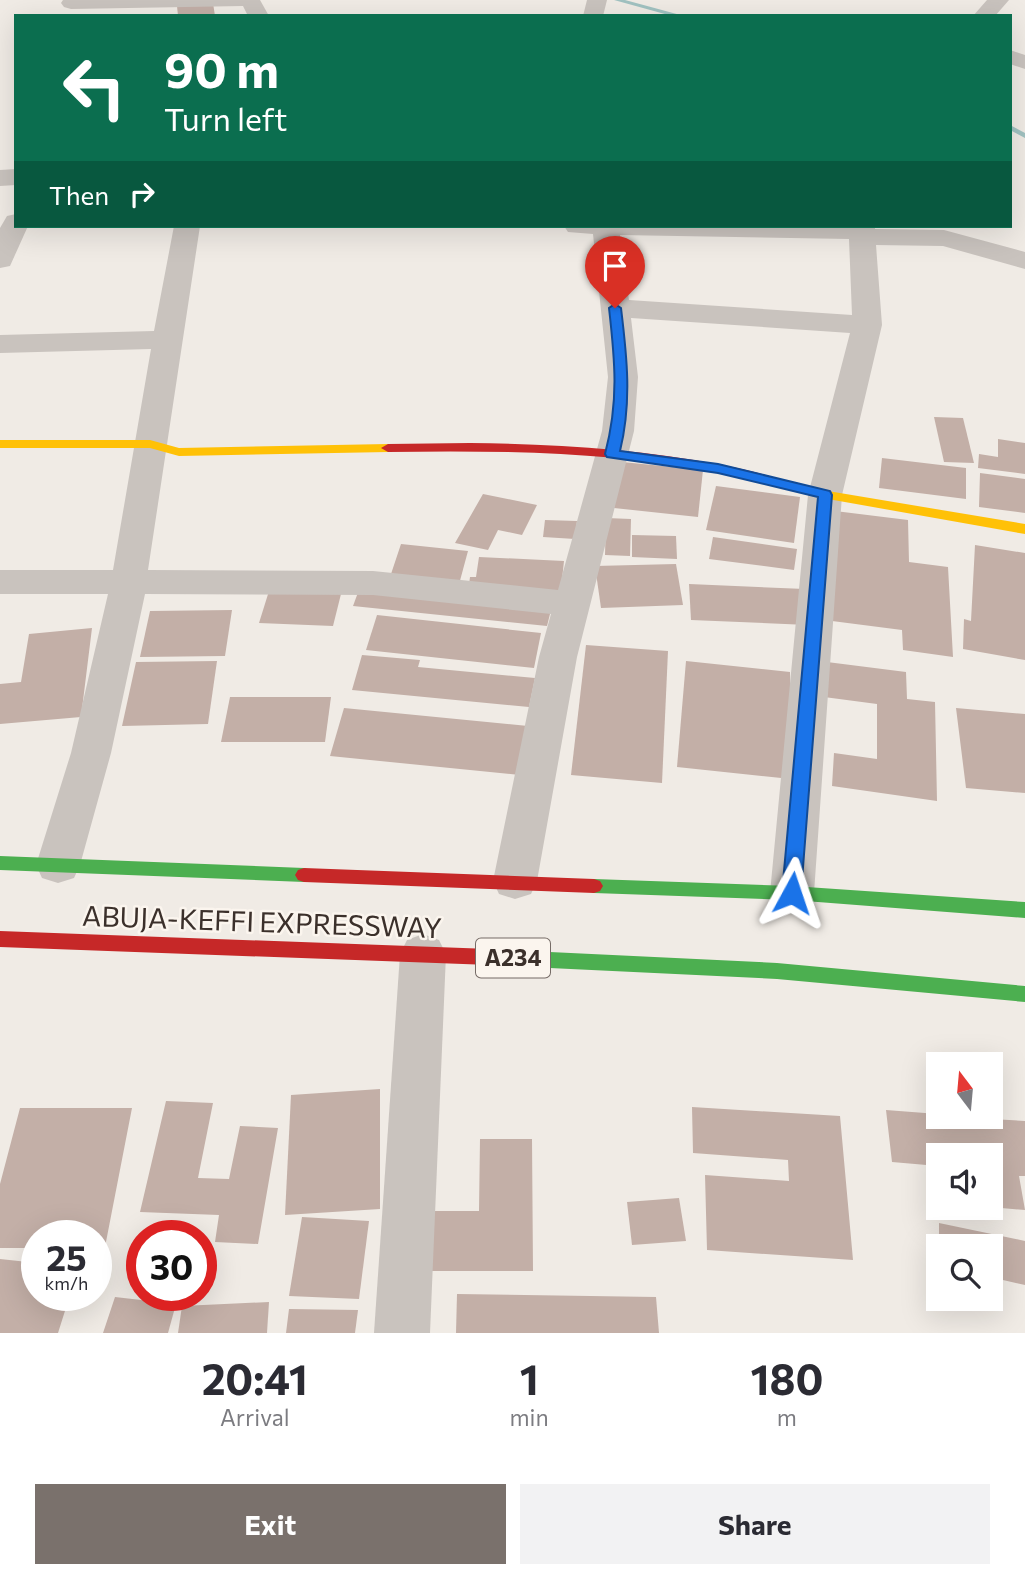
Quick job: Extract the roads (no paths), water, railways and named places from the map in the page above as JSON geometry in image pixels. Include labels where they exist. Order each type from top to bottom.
[{"type":"main road","points":[[0,443],[149,444],[179,452],[470,446],[612,454],[718,468],[825,495],[1025,529]]},
{"type":"main road","name":"ABUJA-KEFFI EXPRESSWAY","points":[[0,863],[792,893],[1025,911]]},
{"type":"main road","name":"ABUJA-KEFFI EXPRESSWAY","points":[[0,939],[423,954],[777,971],[1025,994]]},
{"type":"street","points":[[70,6],[250,0],[258,14]]},
{"type":"street","points":[[986,14],[999,0]]},
{"type":"street","points":[[0,260],[14,227]]},
{"type":"street","points":[[58,865],[91,753],[129,582],[149,444],[187,228]]},
{"type":"street","points":[[515,881],[558,657],[618,431],[623,377],[615,308],[587,228]]},
{"type":"street","points":[[696,228],[862,231],[944,238],[1025,261]]},
{"type":"street","points":[[792,893],[825,495],[867,325],[862,231]]},
{"type":"street","points":[[615,308],[867,325]]},
{"type":"street","points":[[0,344],[167,340]]},
{"type":"street","points":[[0,582],[373,583],[573,604]]},
{"type":"street","points":[[402,1333],[423,954]]},
{"type":"waterway","points":[[617,0],[673,14]]},
{"type":"waterway","points":[[1012,128],[1025,136]]}]
